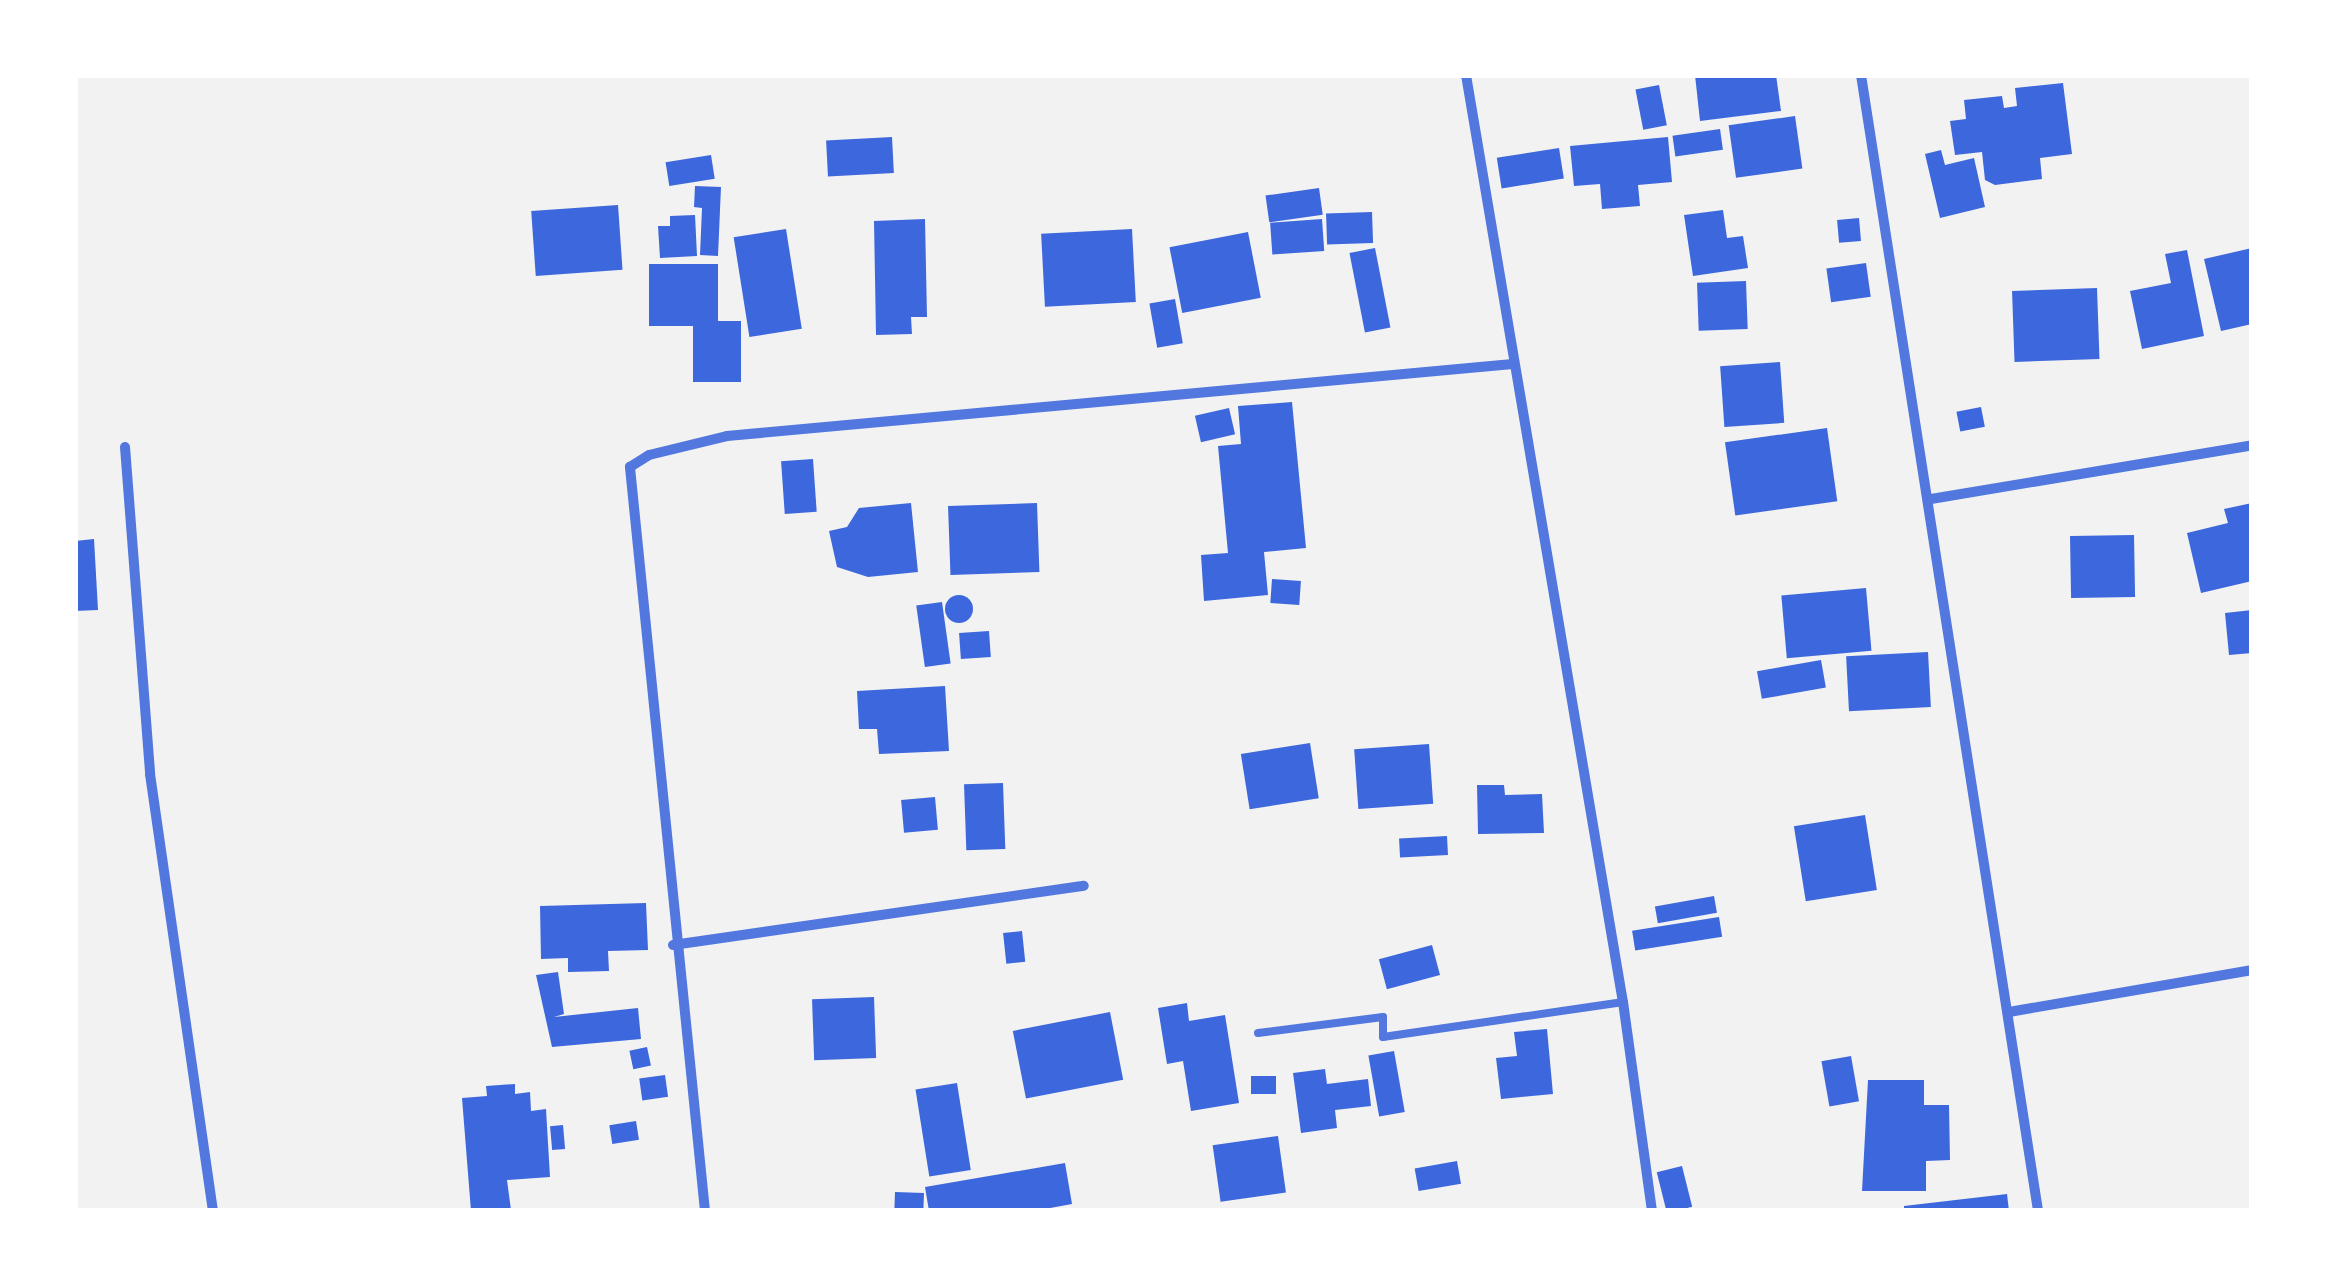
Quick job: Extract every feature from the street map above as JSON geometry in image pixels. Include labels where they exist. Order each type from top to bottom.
[{"type":"street","points":[[1466,75],[1624,1002],[1652,1211]]},
{"type":"street","points":[[1861,75],[1931,499],[2038,1211]]},
{"type":"street","points":[[705,1211],[673,945],[630,467],[650,455],[728,436],[1513,364]]},
{"type":"street","points":[[1931,499],[2252,445]]},
{"type":"street","points":[[124,447],[150,774],[213,1211]]},
{"type":"street","points":[[673,945],[1084,886]]},
{"type":"street","points":[[2009,1012],[2252,970]]},
{"type":"lane","points":[[1258,1032],[1382,1017],[1383,1037],[1624,1002]]},
{"type":"building","points":[[1695,75],[1776,75],[1781,111],[1700,121]]},
{"type":"building","points":[[2063,83],[2072,154],[2040,158],[2042,179],[1995,185],[1985,180],[1982,152],[1955,155],[1950,121],[1966,119],[1964,100],[2002,96],[2004,108],[2017,106],[2015,88]]},
{"type":"building","points":[[1659,85],[1667,125],[1643,130],[1635,90]]},
{"type":"building","points":[[1795,116],[1802,168],[1736,178],[1729,125]]},
{"type":"building","points":[[1720,129],[1723,150],[1675,156],[1672,136]]},
{"type":"building","points":[[892,137],[894,173],[828,176],[826,140]]},
{"type":"building","points":[[1668,137],[1672,182],[1638,185],[1640,206],[1602,209],[1600,184],[1574,186],[1570,146]]},
{"type":"building","points":[[1559,148],[1564,179],[1502,188],[1497,158]]},
{"type":"building","points":[[1941,150],[1945,165],[1974,158],[1985,207],[1940,218],[1925,154]]},
{"type":"building","points":[[711,155],[715,179],[669,186],[666,162]]},
{"type":"building","points":[[695,186],[721,187],[718,256],[700,255],[702,208],[694,207]]},
{"type":"building","points":[[1319,188],[1323,215],[1269,222],[1266,196]]},
{"type":"building","points":[[618,205],[623,270],[536,276],[531,211]]},
{"type":"building","points":[[1723,210],[1727,238],[1743,236],[1748,268],[1693,276],[1684,215]]},
{"type":"building","points":[[1372,212],[1373,243],[1327,245],[1326,214]]},
{"type":"building","points":[[695,215],[697,256],[660,258],[658,226],[670,226],[670,216]]},
{"type":"building","points":[[1859,218],[1861,241],[1839,243],[1837,220]]},
{"type":"building","points":[[925,219],[927,317],[911,317],[912,334],[876,335],[874,221]]},
{"type":"building","points":[[1322,219],[1324,251],[1272,255],[1270,223]]},
{"type":"building","points":[[786,229],[802,329],[749,337],[734,237]]},
{"type":"building","points":[[1132,229],[1136,302],[1045,307],[1041,234]]},
{"type":"building","points":[[1248,232],[1261,298],[1182,313],[1169,247]]},
{"type":"building","points":[[1375,248],[1390,328],[1365,332],[1349,253]]},
{"type":"building","points":[[2252,248],[2252,324],[2221,331],[2204,259]]},
{"type":"building","points":[[2187,250],[2204,336],[2142,349],[2130,291],[2171,283],[2165,254]]},
{"type":"building","points":[[1866,263],[1871,297],[1831,302],[1826,269]]},
{"type":"building","points":[[649,264],[718,264],[718,321],[741,321],[741,382],[693,382],[693,326],[649,326]]},
{"type":"building","points":[[1746,281],[1748,329],[1699,331],[1697,283]]},
{"type":"building","points":[[2097,288],[2099,359],[2015,362],[2012,291]]},
{"type":"building","points":[[1175,299],[1183,343],[1157,348],[1149,304]]},
{"type":"building","points":[[1780,362],[1784,423],[1724,427],[1720,366]]},
{"type":"building","points":[[1292,402],[1306,548],[1264,552],[1268,595],[1204,601],[1201,555],[1228,553],[1218,446],[1241,444],[1238,406]]},
{"type":"building","points":[[1981,407],[1985,427],[1960,431],[1956,412]]},
{"type":"building","points":[[1229,408],[1235,434],[1201,442],[1195,416]]},
{"type":"building","points":[[1827,428],[1837,501],[1735,516],[1725,442]]},
{"type":"building","points":[[813,459],[817,512],[785,514],[781,461]]},
{"type":"building","points":[[911,503],[918,572],[868,577],[837,567],[829,531],[847,527],[859,508]]},
{"type":"building","points":[[1037,503],[1039,572],[950,575],[948,506]]},
{"type":"building","points":[[2252,503],[2252,581],[2201,593],[2187,533],[2228,523],[2224,509]]},
{"type":"building","points":[[2134,535],[2135,597],[2071,598],[2070,536]]},
{"type":"building","points":[[94,539],[98,610],[75,611],[75,541]]},
{"type":"building","points":[[1272,579],[1301,581],[1299,605],[1270,603]]},
{"type":"building","points":[[1866,588],[1871,651],[1787,658],[1781,595]]},
{"type":"building","points":[[959,595],[969,599],[973,609],[969,619],[959,623],[949,619],[945,609],[949,599]]},
{"type":"building","points":[[942,602],[951,663],[925,667],[916,606]]},
{"type":"building","points":[[2252,610],[2252,653],[2229,655],[2225,613]]},
{"type":"building","points":[[989,631],[991,657],[961,659],[959,633]]},
{"type":"building","points":[[1928,652],[1931,707],[1849,711],[1846,656]]},
{"type":"building","points":[[1821,660],[1826,688],[1762,699],[1757,671]]},
{"type":"building","points":[[945,686],[949,751],[879,754],[877,729],[859,729],[857,691]]},
{"type":"building","points":[[1310,743],[1319,798],[1250,809],[1241,754]]},
{"type":"building","points":[[1429,744],[1433,804],[1358,809],[1354,749]]},
{"type":"building","points":[[1003,783],[1005,849],[966,850],[964,784]]},
{"type":"building","points":[[1477,785],[1504,785],[1505,795],[1542,794],[1544,833],[1478,834]]},
{"type":"building","points":[[935,797],[938,830],[904,833],[901,800]]},
{"type":"building","points":[[1865,815],[1877,890],[1806,901],[1794,826]]},
{"type":"building","points":[[1447,836],[1448,855],[1400,857],[1399,839]]},
{"type":"building","points":[[1714,896],[1717,913],[1658,923],[1655,906]]},
{"type":"building","points":[[646,903],[648,950],[608,951],[609,971],[568,972],[568,958],[541,959],[540,906]]},
{"type":"building","points":[[1719,917],[1722,937],[1635,951],[1632,931]]},
{"type":"building","points":[[1022,931],[1025,962],[1006,964],[1003,933]]},
{"type":"building","points":[[1432,945],[1440,975],[1387,989],[1379,959]]},
{"type":"building","points":[[558,972],[564,1014],[554,1017],[638,1008],[641,1039],[552,1047],[536,975]]},
{"type":"building","points":[[874,997],[876,1058],[814,1060],[812,999]]},
{"type":"building","points":[[1187,1003],[1189,1021],[1225,1015],[1239,1103],[1191,1111],[1183,1061],[1167,1064],[1158,1008]]},
{"type":"building","points":[[1110,1012],[1123,1080],[1026,1099],[1013,1031]]},
{"type":"building","points":[[1547,1029],[1553,1094],[1501,1099],[1496,1058],[1517,1056],[1514,1032]]},
{"type":"building","points":[[647,1047],[651,1066],[633,1069],[629,1051]]},
{"type":"building","points":[[1394,1051],[1405,1112],[1379,1117],[1368,1056]]},
{"type":"building","points":[[1851,1056],[1859,1101],[1829,1107],[1821,1061]]},
{"type":"building","points":[[1325,1069],[1327,1084],[1368,1079],[1371,1106],[1335,1110],[1337,1128],[1301,1133],[1293,1073]]},
{"type":"building","points":[[665,1075],[668,1097],[642,1100],[639,1079]]},
{"type":"building","points":[[1251,1076],[1276,1076],[1276,1094],[1251,1094]]},
{"type":"building","points":[[1868,1080],[1924,1080],[1924,1105],[1949,1105],[1950,1160],[1926,1161],[1926,1191],[1862,1191]]},
{"type":"building","points":[[957,1083],[971,1170],[929,1176],[916,1090]]},
{"type":"building","points":[[515,1084],[515,1094],[530,1092],[531,1111],[546,1109],[550,1177],[507,1180],[511,1210],[471,1211],[462,1098],[487,1096],[486,1086]]},
{"type":"building","points":[[636,1121],[639,1140],[612,1144],[609,1125]]},
{"type":"building","points":[[563,1125],[565,1149],[552,1150],[550,1126]]},
{"type":"building","points":[[1278,1136],[1286,1192],[1221,1202],[1213,1145]]},
{"type":"building","points":[[1457,1161],[1461,1184],[1419,1191],[1415,1168]]},
{"type":"building","points":[[1065,1163],[1072,1204],[1034,1211],[929,1211],[925,1187]]},
{"type":"building","points":[[1682,1166],[1692,1207],[1666,1211],[1657,1172]]},
{"type":"building","points":[[895,1192],[924,1193],[923,1211],[894,1211]]},
{"type":"building","points":[[2007,1194],[2009,1211],[1904,1211],[1904,1206]]}]
